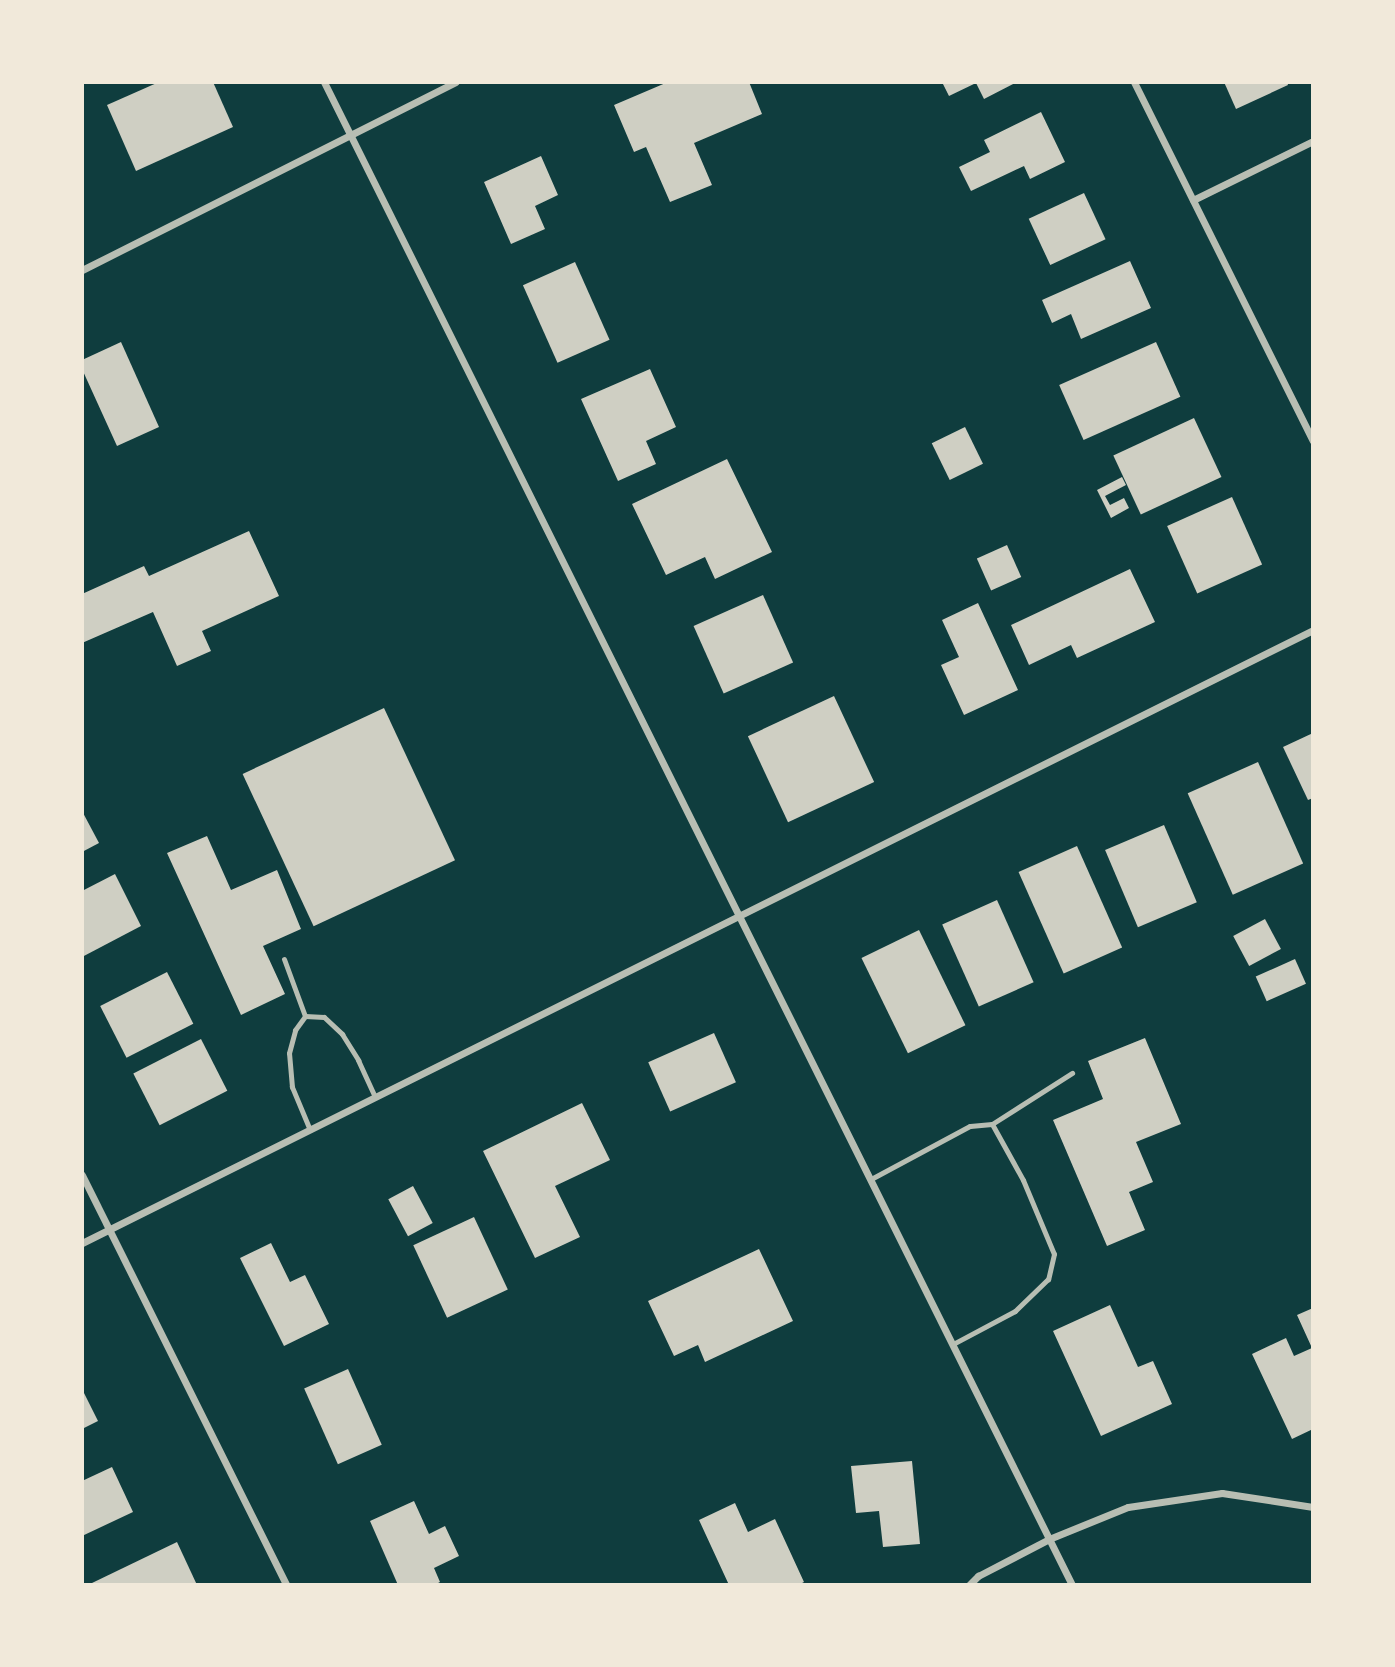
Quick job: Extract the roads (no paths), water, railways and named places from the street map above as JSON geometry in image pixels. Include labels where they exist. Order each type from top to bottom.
[{"type":"street","points":[[324,82],[1072,1585]]},
{"type":"street","points":[[82,270],[455,82]]},
{"type":"street","points":[[1134,82],[1313,441]]},
{"type":"street","points":[[1193,200],[1313,141]]},
{"type":"street","points":[[82,1243],[1313,629]]},
{"type":"street","points":[[82,1175],[286,1585]]},
{"type":"street","points":[[969,1585],[978,1576],[1049,1539],[1128,1507],[1222,1493],[1313,1507]]},
{"type":"lane","points":[[284,959],[305,1016]]},
{"type":"lane","points":[[305,1016],[324,1017],[342,1034],[358,1060],[375,1097]]},
{"type":"lane","points":[[305,1016],[295,1030],[289,1053],[292,1087],[310,1130]]},
{"type":"lane","points":[[871,1179],[970,1126],[992,1124],[1072,1073]]},
{"type":"lane","points":[[953,1344],[1015,1311],[1048,1279],[1054,1254],[1023,1180],[992,1124]]}]
